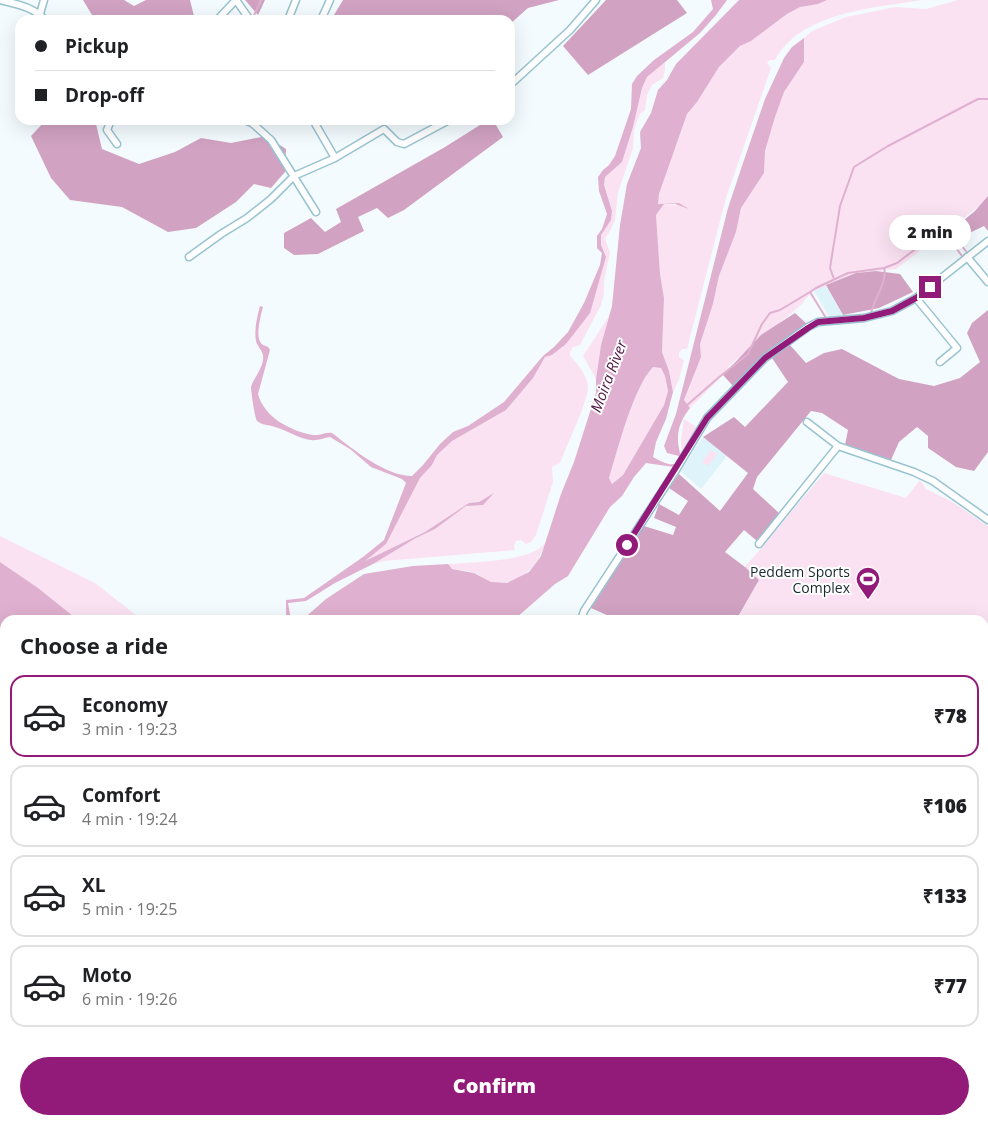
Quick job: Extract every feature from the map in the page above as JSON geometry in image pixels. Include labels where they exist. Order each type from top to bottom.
[{"type":"street","points":[[0,0],[40,14],[44,0]]},
{"type":"street","points":[[222,15],[236,0],[246,15]]},
{"type":"street","points":[[290,15],[296,0]]},
{"type":"street","points":[[323,15],[330,0]]},
{"type":"street","points":[[515,80],[570,30],[596,0]]},
{"type":"street","points":[[109,125],[107,130],[117,144]]},
{"type":"street","points":[[258,125],[271,140],[316,212]]},
{"type":"street","points":[[316,125],[335,158]]},
{"type":"street","points":[[189,257],[247,218],[271,199],[294,176],[335,158],[384,129],[397,142],[404,144],[440,125]]},
{"type":"street","points":[[583,615],[707,418],[765,358],[818,322],[864,318],[892,311],[916,298],[988,241]]},
{"type":"street","points":[[967,258],[988,282]]},
{"type":"street","points":[[916,298],[957,348],[940,362]]},
{"type":"street","points":[[807,422],[838,446],[914,472],[933,481],[988,520]]},
{"type":"street","points":[[759,544],[838,446]]},
{"type":"shaded area","points":[[83,0],[124,0],[134,6],[146,0],[190,0],[194,15],[92,15]]},
{"type":"shaded area","points":[[245,0],[265,0],[258,15]]},
{"type":"shaded area","points":[[343,0],[559,0],[528,8],[515,20],[515,15],[334,15]]},
{"type":"shaded area","points":[[606,0],[677,0],[687,13],[588,75],[563,46]]},
{"type":"shaded area","points":[[827,0],[922,0],[861,10],[820,22],[802,32],[787,44],[775,60],[767,62],[771,68],[726,198],[687,349],[682,349],[679,353],[679,357],[684,360],[679,380],[673,392],[669,371],[662,352],[664,298],[660,274],[656,215],[664,204],[684,206],[679,203],[657,204],[687,114],[697,102],[719,67],[740,46],[751,41],[800,6],[818,4]]},
{"type":"shaded area","points":[[958,0],[988,0],[988,197],[982,204],[896,269],[856,273],[814,291],[802,304],[730,365],[723,375],[690,408],[684,401],[701,357],[700,344],[713,304],[719,276],[736,232],[741,208],[764,173],[765,151],[784,92],[804,62],[804,38],[812,31],[846,17],[895,7],[926,9]]},
{"type":"shaded area","points":[[665,62],[663,78],[652,85],[647,95],[645,110],[640,114],[634,130],[633,148],[618,193],[615,220],[605,239],[610,252],[601,305],[580,345],[573,347],[570,352],[570,356],[586,378],[587,393],[560,463],[552,467],[553,482],[536,535],[531,542],[526,544],[521,540],[516,541],[514,545],[515,550],[384,561],[373,564],[416,538],[435,529],[466,506],[483,504],[493,494],[479,502],[469,503],[425,532],[365,561],[370,555],[386,544],[420,478],[432,465],[437,455],[452,441],[506,410],[533,378],[545,357],[552,355],[566,344],[601,274],[606,257],[601,245],[601,235],[611,220],[612,211],[604,185],[605,177],[622,162],[642,88],[647,77]]},
{"type":"shaded area","points":[[41,125],[96,125],[102,149],[139,164],[175,152],[201,138],[231,143],[266,136],[286,149],[285,172],[271,188],[254,184],[236,202],[196,228],[168,232],[122,207],[70,200],[51,178],[31,136]]},
{"type":"shaded area","points":[[480,125],[496,125],[503,137],[404,210],[388,218],[377,208],[358,217],[364,231],[318,254],[294,255],[284,248],[284,233],[311,218],[325,232],[341,222],[336,209]]},
{"type":"shaded area","points":[[988,196],[988,231],[984,226],[959,238],[953,229],[975,211]]},
{"type":"shaded area","points":[[876,271],[900,274],[913,292],[879,308],[843,315],[826,285],[856,273]]},
{"type":"shaded area","points":[[826,285],[843,316],[830,318],[814,291]]},
{"type":"shaded area","points":[[988,310],[988,452],[974,471],[956,467],[928,448],[928,436],[917,427],[899,442],[891,460],[845,445],[848,430],[822,413],[811,411],[757,477],[753,489],[779,513],[757,541],[744,530],[725,552],[759,580],[739,615],[607,615],[591,608],[644,526],[673,535],[676,527],[654,518],[659,504],[679,515],[688,501],[669,488],[679,474],[720,511],[748,473],[703,437],[734,417],[745,427],[788,382],[772,358],[790,345],[806,363],[824,353],[842,349],[899,379],[934,386],[960,378],[980,362],[967,333],[972,323]]},
{"type":"shaded area","points":[[795,313],[807,324],[770,349],[733,386],[723,375],[761,335]]},
{"type":"shaded area","points":[[609,316],[601,345],[596,379],[583,356]]},
{"type":"shaded area","points":[[653,367],[662,368],[665,376],[668,391],[664,405],[623,475],[612,484],[609,478],[627,419],[639,389]]},
{"type":"shaded area","points":[[684,419],[698,428],[682,454],[681,440]]},
{"type":"shaded area","points":[[703,437],[727,456],[701,489],[680,471]]},
{"type":"shaded area","points":[[711,450],[717,454],[708,466],[702,462]]},
{"type":"shaded area","name":"Peddem Sports Complex","points":[[824,473],[906,498],[920,480],[926,489],[951,501],[988,526],[988,615],[739,615],[759,580],[745,567]]},
{"type":"shaded area","points":[[0,536],[95,583],[136,615],[72,615],[38,588],[0,562]]},
{"type":"shaded area","points":[[545,543],[532,567],[511,582],[490,581],[472,572],[452,569],[448,564],[501,560],[515,557],[528,554]]},
{"type":"water","points":[[711,0],[727,0],[700,33],[647,77],[642,88],[622,162],[605,177],[604,185],[612,211],[611,220],[601,235],[601,245],[606,257],[590,313],[566,344],[552,355],[545,357],[533,378],[506,410],[452,441],[437,455],[432,465],[420,478],[386,544],[365,561],[425,532],[469,503],[479,502],[494,493],[483,505],[466,506],[435,529],[335,583],[306,601],[288,603],[290,615],[286,615],[286,600],[304,598],[384,540],[406,483],[402,479],[371,467],[350,449],[330,437],[316,440],[307,439],[257,421],[251,387],[263,359],[255,337],[260,306],[263,307],[258,336],[262,344],[270,350],[258,394],[266,410],[279,422],[304,433],[318,435],[332,433],[359,454],[380,467],[391,472],[412,476],[453,432],[468,426],[504,402],[543,356],[568,332],[584,303],[600,265],[602,253],[597,248],[597,236],[602,229],[607,214],[599,191],[598,177],[615,156],[631,109],[632,84],[637,76],[654,60],[693,32],[713,9]]},
{"type":"water","name":"Moira River","points":[[739,0],[827,0],[818,4],[800,7],[787,14],[751,41],[740,46],[719,67],[697,102],[687,114],[659,194],[658,204],[679,203],[689,209],[675,204],[664,204],[656,215],[660,274],[664,298],[662,352],[669,371],[673,392],[666,419],[656,442],[653,457],[665,463],[674,464],[677,463],[679,456],[667,453],[664,446],[676,414],[728,208],[765,99],[784,58],[792,47],[804,38],[804,62],[784,92],[765,151],[764,173],[741,208],[736,232],[719,276],[713,304],[700,344],[701,357],[684,400],[690,408],[683,418],[679,430],[680,459],[677,466],[646,463],[622,496],[610,507],[568,576],[555,584],[519,615],[308,615],[326,599],[364,574],[413,566],[448,564],[452,569],[474,573],[491,582],[507,583],[529,572],[541,556],[596,393],[601,345],[612,306],[620,225],[627,184],[641,148],[640,132],[651,113],[658,90],[667,80],[676,64]],"holes":[[[653,367],[661,368],[668,391],[664,405],[623,475],[612,484],[609,478],[639,389]]]},
{"type":"water","points":[[0,562],[38,588],[72,615],[0,615]]},
{"type":"waterway","points":[[254,15],[261,0]]},
{"type":"waterway","points":[[834,279],[830,268],[840,206],[854,167],[888,146],[978,99],[988,99]]},
{"type":"waterway","points":[[686,406],[748,354],[762,324],[770,313],[780,310],[816,288],[848,273],[884,268],[897,263],[946,226],[954,240],[969,255]]},
{"type":"waterway","points":[[957,243],[956,248],[962,256]]},
{"type":"waterway","points":[[871,313],[884,279],[884,268]]},
{"type":"waterway","points":[[810,292],[826,318]]},
{"type":"place","name":"Peddem Sports Complex","points":[[868,600]]},
{"type":"route","points":[[627,545],[707,418],[765,358],[818,322],[864,318],[892,311],[916,298],[930,287]]}]
